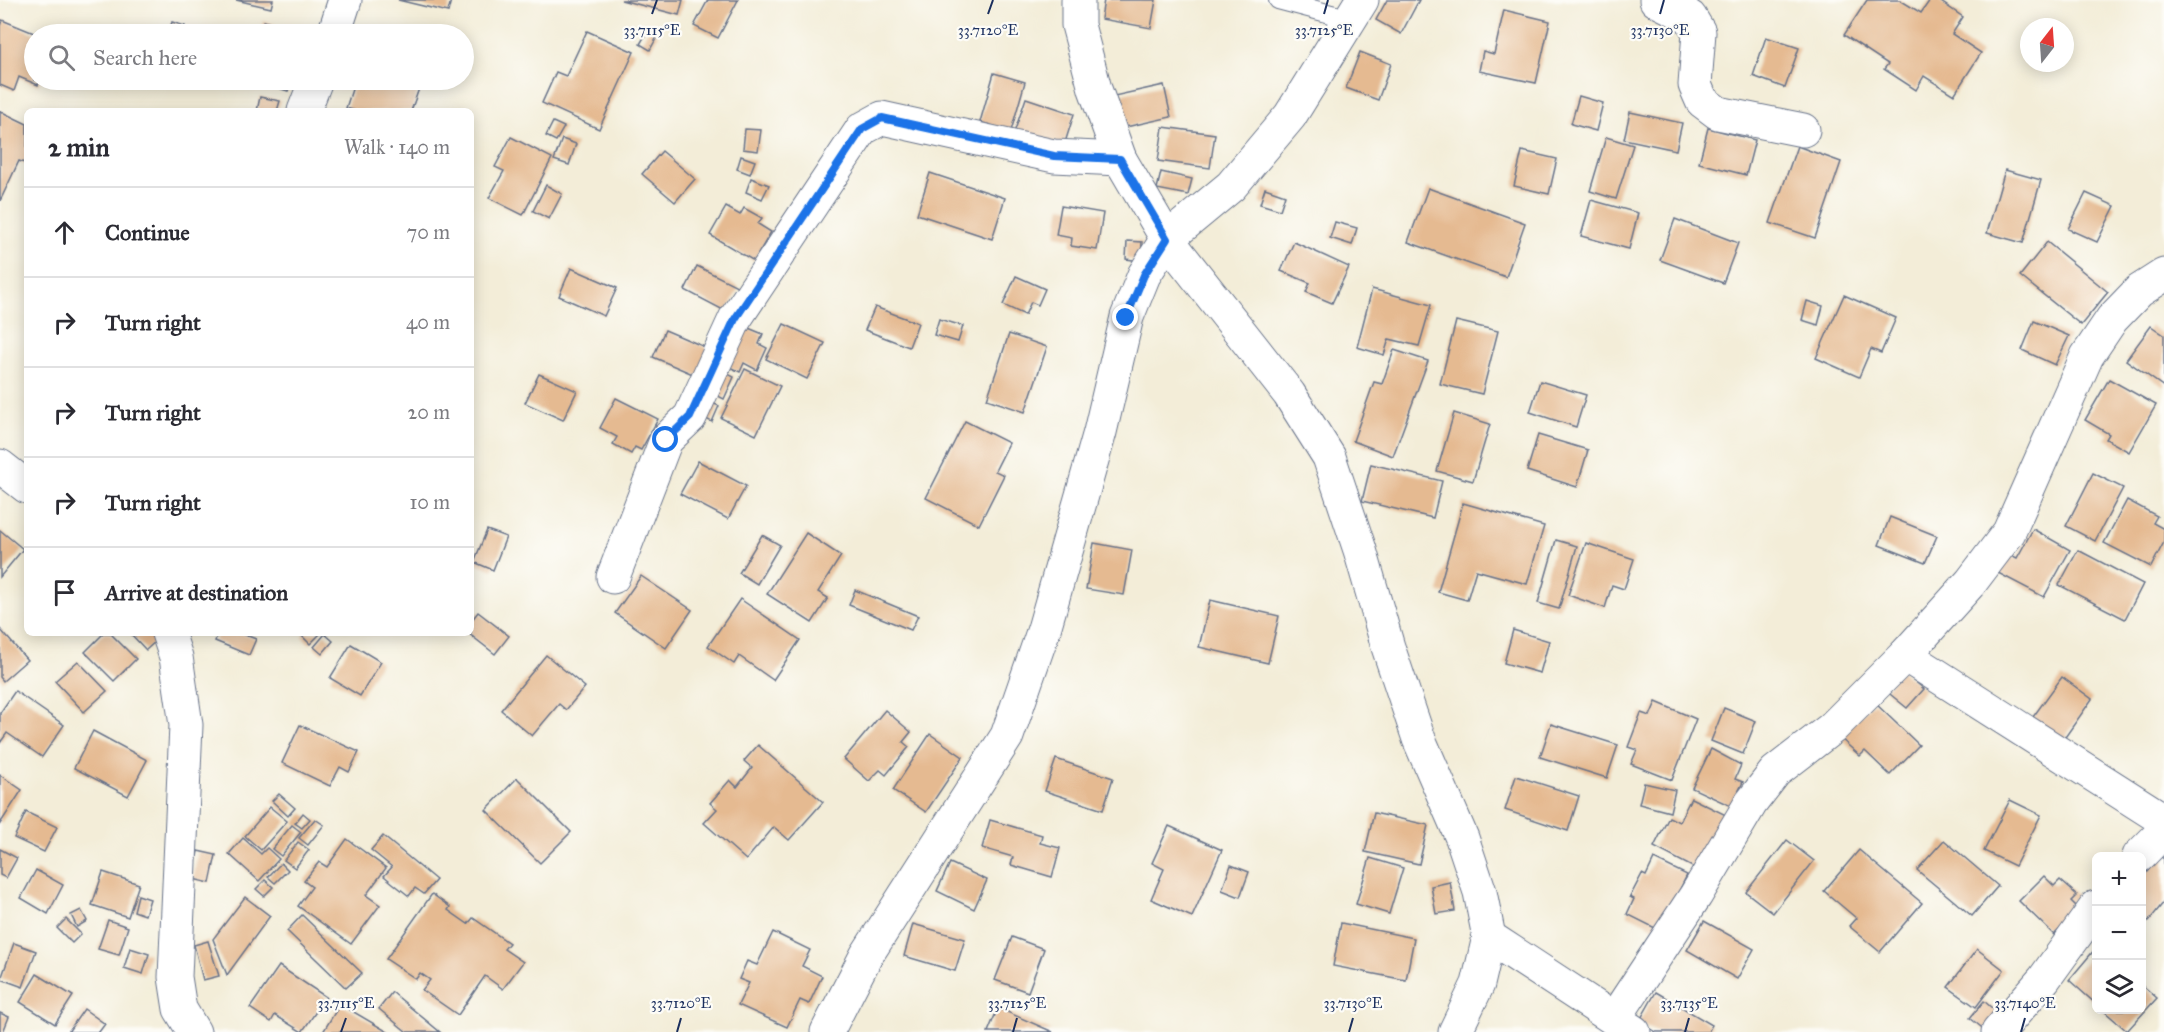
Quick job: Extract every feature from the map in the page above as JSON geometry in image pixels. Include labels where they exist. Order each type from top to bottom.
[{"type":"street","points":[[337,24],[345,0]]},
{"type":"street","points":[[1078,0],[1078,26],[1095,89],[1120,159],[1167,239],[1289,394],[1329,457],[1419,739],[1462,838],[1480,892],[1489,937],[1478,984],[1455,1032]]},
{"type":"street","points":[[1656,0],[1690,17],[1699,32],[1695,85],[1702,101],[1718,113],[1803,130]]},
{"type":"street","points":[[827,1032],[866,956],[1007,736],[1047,618],[1100,432],[1126,318],[1144,275],[1167,239],[1230,186],[1290,116],[1356,10]]},
{"type":"street","points":[[305,108],[312,90]]},
{"type":"street","points":[[613,577],[666,440],[690,417],[735,319],[862,129],[882,118],[1054,156],[1120,159]]},
{"type":"street","points":[[1489,937],[1624,1025],[1750,803],[1775,772],[1832,728],[1905,654],[1971,582],[2009,532],[2087,356],[2112,319],[2139,291],[2164,275]]},
{"type":"street","points":[[0,466],[24,485]]},
{"type":"street","points":[[169,636],[176,657],[186,725],[175,977],[180,1024]]},
{"type":"street","points":[[1905,654],[2164,820]]},
{"type":"street","points":[[2143,852],[2164,831]]},
{"type":"street","points":[[1998,1032],[2044,979],[2092,914]]},
{"type":"lane","points":[[1278,0],[1356,10]]},
{"type":"building","points":[[236,0],[273,0],[271,8]]},
{"type":"building","points":[[398,0],[451,0],[448,12]]},
{"type":"building","points":[[621,0],[683,0],[679,15]]},
{"type":"building","points":[[708,0],[738,0],[718,38],[694,26]]},
{"type":"building","points":[[1104,0],[1156,0],[1151,28],[1101,19]]},
{"type":"building","points":[[1387,0],[1419,0],[1401,34],[1376,20]]},
{"type":"building","points":[[1867,0],[1900,0],[1921,13],[1930,0],[1938,0],[1963,17],[1952,34],[1981,53],[1954,95],[1924,76],[1916,90],[1884,69],[1888,64],[1844,35]]},
{"type":"building","points":[[1504,10],[1550,21],[1536,83],[1479,71],[1483,51],[1494,54]]},
{"type":"building","points":[[2,20],[24,29],[24,79],[19,77],[14,91],[0,85],[0,26]]},
{"type":"building","points":[[649,29],[658,35],[650,50],[640,44]]},
{"type":"building","points":[[587,31],[634,52],[599,129],[542,103],[556,72],[566,76]]},
{"type":"building","points":[[1766,37],[1799,48],[1785,88],[1753,76]]},
{"type":"building","points":[[1360,52],[1391,64],[1378,100],[1346,88]]},
{"type":"building","points":[[994,73],[1025,82],[1011,131],[980,122]]},
{"type":"building","points":[[1164,85],[1171,117],[1121,128],[1114,96]]},
{"type":"building","points":[[352,90],[418,90],[412,108],[346,108]]},
{"type":"building","points":[[1579,96],[1603,103],[1596,131],[1571,124]]},
{"type":"building","points":[[260,97],[280,101],[278,108],[258,108]]},
{"type":"building","points":[[1026,98],[1074,114],[1063,149],[1014,133]]},
{"type":"building","points":[[0,111],[24,123],[24,163],[19,161],[0,201]]},
{"type":"building","points":[[1630,112],[1682,123],[1676,150],[1624,139]]},
{"type":"building","points":[[553,122],[564,127],[556,141],[546,136]]},
{"type":"building","points":[[1163,127],[1215,134],[1210,168],[1158,161]]},
{"type":"building","points":[[1708,128],[1755,140],[1746,175],[1699,163]]},
{"type":"building","points":[[745,129],[761,130],[758,151],[743,149]]},
{"type":"building","points":[[511,137],[552,158],[523,215],[489,198],[504,171],[495,167]]},
{"type":"building","points":[[1606,137],[1633,145],[1616,199],[1590,191]]},
{"type":"building","points":[[562,139],[576,144],[569,165],[554,160]]},
{"type":"building","points":[[1797,146],[1841,162],[1815,238],[1770,223]]},
{"type":"building","points":[[662,151],[695,179],[675,202],[642,174]]},
{"type":"building","points":[[1522,151],[1557,159],[1549,194],[1514,186]]},
{"type":"building","points":[[741,156],[755,161],[750,174],[737,169]]},
{"type":"building","points":[[2005,170],[2041,180],[2023,243],[1987,233]]},
{"type":"building","points":[[1161,172],[1192,179],[1188,195],[1157,189]]},
{"type":"building","points":[[930,173],[1005,198],[992,239],[917,214]]},
{"type":"building","points":[[751,178],[769,185],[762,199],[746,192]]},
{"type":"building","points":[[546,185],[562,194],[549,219],[533,211]]},
{"type":"building","points":[[1265,188],[1285,195],[1280,210],[1260,204]]},
{"type":"building","points":[[1428,188],[1525,223],[1506,277],[1408,242]]},
{"type":"building","points":[[2086,193],[2115,206],[2097,242],[2068,229]]},
{"type":"building","points":[[1591,200],[1638,213],[1629,249],[1581,236]]},
{"type":"building","points":[[1061,206],[1103,213],[1097,250],[1071,246],[1072,238],[1056,235]]},
{"type":"building","points":[[726,207],[740,215],[744,208],[762,218],[758,224],[771,232],[754,261],[710,235]]},
{"type":"building","points":[[1675,219],[1738,243],[1723,283],[1660,260]]},
{"type":"building","points":[[1335,222],[1357,228],[1352,245],[1330,238]]},
{"type":"building","points":[[1127,241],[1142,242],[1141,261],[1126,259]]},
{"type":"building","points":[[1294,242],[1349,267],[1332,303],[1306,292],[1310,283],[1281,271]]},
{"type":"building","points":[[2047,242],[2108,292],[2081,325],[2020,276]]},
{"type":"building","points":[[697,266],[739,287],[727,312],[685,290]]},
{"type":"building","points":[[571,268],[617,288],[604,316],[559,296]]},
{"type":"building","points":[[1016,276],[1045,289],[1038,305],[1031,302],[1025,315],[1003,305]]},
{"type":"building","points":[[1372,289],[1431,305],[1419,346],[1389,339],[1384,355],[1357,347]]},
{"type":"building","points":[[1844,295],[1896,318],[1881,353],[1871,349],[1859,377],[1816,358]]},
{"type":"building","points":[[1807,301],[1823,306],[1818,325],[1802,320]]},
{"type":"building","points":[[875,307],[918,323],[909,347],[865,330]]},
{"type":"building","points":[[939,319],[963,326],[958,342],[934,335]]},
{"type":"building","points":[[1456,321],[1498,331],[1482,394],[1440,384]]},
{"type":"building","points":[[2034,321],[2069,336],[2055,365],[2022,350]]},
{"type":"building","points":[[784,324],[825,343],[807,379],[766,359]]},
{"type":"building","points":[[741,325],[763,334],[759,344],[767,348],[757,370],[744,363],[740,372],[723,364]]},
{"type":"building","points":[[2151,326],[2164,335],[2164,387],[2126,360]]},
{"type":"building","points":[[665,330],[714,351],[702,378],[653,357]]},
{"type":"building","points":[[1009,334],[1047,347],[1025,412],[987,399]]},
{"type":"building","points":[[1394,350],[1428,361],[1393,456],[1353,441],[1374,382],[1382,384]]},
{"type":"building","points":[[745,369],[780,386],[756,435],[721,418]]},
{"type":"building","points":[[722,371],[734,377],[724,399],[712,393]]},
{"type":"building","points":[[539,374],[577,391],[563,420],[525,403]]},
{"type":"building","points":[[2109,379],[2156,405],[2129,452],[2106,439],[2109,434],[2085,420]]},
{"type":"building","points":[[1540,381],[1586,395],[1576,427],[1530,412]]},
{"type":"building","points":[[616,398],[658,419],[641,450],[635,447],[631,454],[613,444],[617,437],[600,428]]},
{"type":"building","points":[[708,401],[719,406],[712,422],[700,416]]},
{"type":"building","points":[[1454,413],[1490,424],[1473,481],[1437,471]]},
{"type":"building","points":[[965,421],[1009,443],[995,471],[1004,475],[979,525],[926,498]]},
{"type":"building","points":[[1538,435],[1588,450],[1577,487],[1527,471]]},
{"type":"building","points":[[698,461],[746,486],[728,519],[680,494]]},
{"type":"building","points":[[1371,464],[1442,481],[1433,518],[1362,501]]},
{"type":"building","points":[[2093,473],[2123,488],[2095,541],[2066,526]]},
{"type":"building","points":[[2127,500],[2157,516],[2153,523],[2164,529],[2164,542],[2151,567],[2104,543]]},
{"type":"building","points":[[1463,503],[1544,526],[1527,584],[1476,570],[1467,600],[1438,592]]},
{"type":"building","points":[[1890,517],[1937,536],[1925,563],[1879,545]]},
{"type":"building","points":[[2033,529],[2070,550],[2044,597],[1998,573],[2009,554],[2017,558]]},
{"type":"building","points":[[0,530],[23,549],[0,577]]},
{"type":"building","points":[[487,530],[506,537],[493,570],[474,562]]},
{"type":"building","points":[[806,533],[841,556],[818,592],[828,598],[812,623],[767,594]]},
{"type":"building","points":[[762,535],[780,545],[757,584],[739,573]]},
{"type":"building","points":[[1556,540],[1577,546],[1559,609],[1538,603]]},
{"type":"building","points":[[1094,543],[1132,550],[1124,595],[1086,589]]},
{"type":"building","points":[[1586,543],[1634,559],[1624,589],[1612,585],[1605,608],[1568,595]]},
{"type":"building","points":[[2078,550],[2143,584],[2125,619],[2059,585]]},
{"type":"building","points":[[641,576],[692,610],[666,648],[615,613]]},
{"type":"building","points":[[855,590],[918,616],[911,630],[849,605]]},
{"type":"building","points":[[740,599],[800,640],[773,680],[739,656],[734,664],[708,646]]},
{"type":"building","points":[[1210,600],[1279,616],[1268,663],[1199,647]]},
{"type":"building","points":[[478,612],[509,636],[495,654],[472,636],[474,636],[474,617]]},
{"type":"building","points":[[0,629],[27,660],[3,681],[0,677]]},
{"type":"building","points":[[1513,630],[1549,641],[1540,673],[1504,663]]},
{"type":"building","points":[[101,636],[113,636],[136,659],[114,681],[85,652]]},
{"type":"building","points":[[133,636],[155,636],[158,639],[146,650]]},
{"type":"building","points":[[217,636],[248,636],[256,639],[249,655],[215,641]]},
{"type":"building","points":[[302,636],[318,636],[310,644]]},
{"type":"building","points":[[323,636],[327,636],[333,641],[322,654],[314,647]]},
{"type":"building","points":[[351,644],[381,662],[360,696],[330,678]]},
{"type":"building","points":[[546,655],[585,687],[566,710],[559,704],[532,736],[501,710]]},
{"type":"building","points":[[78,661],[107,691],[84,712],[55,681]]},
{"type":"building","points":[[1901,670],[1924,689],[1907,708],[1885,690]]},
{"type":"building","points":[[2062,677],[2092,699],[2061,743],[2030,721]]},
{"type":"building","points":[[15,691],[64,725],[42,757],[7,733],[0,743],[0,713]]},
{"type":"building","points":[[1656,702],[1696,719],[1672,780],[1631,764],[1637,750],[1628,747],[1641,713],[1650,716]]},
{"type":"building","points":[[1874,702],[1919,745],[1890,775],[1865,751],[1860,756],[1839,737]]},
{"type":"building","points":[[1724,708],[1756,721],[1743,754],[1711,741]]},
{"type":"building","points":[[885,710],[911,732],[903,742],[909,747],[886,775],[880,770],[869,781],[844,759]]},
{"type":"building","points":[[1551,724],[1618,745],[1607,778],[1540,757]]},
{"type":"building","points":[[300,725],[359,752],[349,772],[340,767],[330,786],[282,763]]},
{"type":"building","points":[[93,731],[147,760],[128,796],[74,768]]},
{"type":"building","points":[[930,734],[963,757],[926,812],[893,790]]},
{"type":"building","points":[[758,745],[823,802],[789,840],[774,827],[746,860],[704,823],[717,809],[710,803],[730,780],[737,787],[752,768],[744,761]]},
{"type":"building","points":[[1711,749],[1741,765],[1735,779],[1743,782],[1731,806],[1692,788]]},
{"type":"building","points":[[1056,759],[1113,778],[1103,810],[1045,791]]},
{"type":"building","points":[[0,775],[22,790],[0,824]]},
{"type":"building","points":[[1516,776],[1579,796],[1568,831],[1505,810]]},
{"type":"building","points":[[517,778],[571,832],[540,863],[486,810]]},
{"type":"building","points":[[1644,783],[1675,790],[1670,812],[1639,804]]},
{"type":"building","points":[[279,794],[295,808],[288,816],[272,801]]},
{"type":"building","points":[[1691,798],[1728,816],[1700,871],[1654,847],[1669,817],[1679,822]]},
{"type":"building","points":[[2010,800],[2041,815],[2015,866],[1984,851]]},
{"type":"building","points":[[270,807],[287,821],[261,850],[245,836]]},
{"type":"building","points":[[26,812],[57,827],[44,852],[14,838]]},
{"type":"building","points":[[303,813],[310,819],[302,828],[295,823]]},
{"type":"building","points":[[1374,813],[1428,825],[1419,864],[1365,852]]},
{"type":"building","points":[[315,819],[324,825],[308,845],[299,838]]},
{"type":"building","points":[[990,820],[1042,835],[1040,843],[1060,848],[1052,877],[1011,865],[1013,857],[982,848]]},
{"type":"building","points":[[292,825],[301,832],[281,856],[272,849]]},
{"type":"building","points":[[1169,826],[1222,850],[1192,917],[1151,899],[1164,869],[1152,863]]},
{"type":"building","points":[[383,836],[436,880],[424,894],[415,888],[409,896],[384,876],[392,867],[371,850]]},
{"type":"building","points":[[243,838],[261,854],[267,848],[279,859],[259,881],[229,854]]},
{"type":"building","points":[[347,839],[386,868],[366,895],[380,905],[351,944],[298,906],[312,887],[304,881],[319,862],[327,867]]},
{"type":"building","points":[[1787,840],[1814,861],[1773,913],[1746,892]]},
{"type":"building","points":[[1944,840],[1998,886],[1972,916],[1917,870]]},
{"type":"building","points":[[298,842],[309,850],[295,868],[284,860]]},
{"type":"building","points":[[0,849],[17,858],[6,878],[0,875]]},
{"type":"building","points":[[1859,850],[1922,903],[1880,952],[1849,926],[1856,918],[1824,891]]},
{"type":"building","points":[[198,851],[216,855],[210,883],[193,879]]},
{"type":"building","points":[[2160,856],[2164,859],[2164,902],[2148,922],[2146,920],[2146,873]]},
{"type":"building","points":[[1370,858],[1403,868],[1389,914],[1356,904]]},
{"type":"building","points":[[1654,859],[1687,875],[1659,930],[1627,914],[1634,899],[1630,897],[1642,874],[1646,876]]},
{"type":"building","points":[[281,863],[288,870],[275,883],[268,877]]},
{"type":"building","points":[[950,863],[987,880],[974,909],[937,891]]},
{"type":"building","points":[[1231,865],[1249,872],[1240,897],[1222,890]]},
{"type":"building","points":[[36,870],[63,885],[48,914],[21,898]]},
{"type":"building","points":[[103,872],[139,884],[128,917],[92,905]]},
{"type":"building","points":[[2044,876],[2054,886],[2060,880],[2077,895],[2071,901],[2079,909],[2054,935],[2019,901]]},
{"type":"building","points":[[265,880],[273,887],[264,896],[256,889]]},
{"type":"building","points":[[1450,882],[1455,911],[1436,914],[1431,886]]},
{"type":"building","points":[[432,894],[450,907],[448,910],[468,924],[473,918],[509,943],[504,949],[523,962],[503,989],[485,976],[458,1015],[422,990],[430,980],[420,973],[416,979],[386,959]]},
{"type":"building","points":[[138,895],[150,899],[145,915],[134,911]]},
{"type":"building","points":[[245,897],[270,916],[227,975],[213,939]]},
{"type":"building","points":[[81,910],[87,921],[77,927],[71,915]]},
{"type":"building","points":[[302,915],[362,973],[346,988],[287,931]]},
{"type":"building","points":[[66,919],[81,934],[72,943],[57,928]]},
{"type":"building","points":[[108,920],[128,927],[119,955],[98,949]]},
{"type":"building","points":[[1704,921],[1754,949],[1737,979],[1687,950]]},
{"type":"building","points":[[1341,923],[1414,938],[1406,980],[1333,966]]},
{"type":"building","points":[[913,924],[965,939],[955,971],[904,956]]},
{"type":"building","points":[[773,932],[810,950],[802,966],[822,976],[809,1004],[800,1000],[787,1027],[738,1005],[749,983],[739,979],[747,961],[757,965]]},
{"type":"building","points":[[1012,937],[1044,949],[1028,992],[995,980]]},
{"type":"building","points":[[208,941],[219,976],[203,980],[194,945]]},
{"type":"building","points":[[14,943],[36,951],[23,987],[1,979]]},
{"type":"building","points":[[130,948],[149,954],[143,974],[124,968]]},
{"type":"building","points":[[1977,949],[2004,970],[1976,1007],[1948,987]]},
{"type":"building","points":[[2092,953],[2092,1000],[2069,980]]},
{"type":"building","points":[[279,966],[326,997],[302,1032],[275,1015],[271,1022],[250,1008]]},
{"type":"building","points":[[37,974],[73,996],[55,1024],[20,1002]]},
{"type":"building","points":[[2146,988],[2157,998],[2146,1010]]},
{"type":"building","points":[[392,992],[440,1032],[407,1032],[379,1009]]},
{"type":"building","points":[[1656,992],[1712,1025],[1708,1032],[1656,1032],[1639,1022]]},
{"type":"building","points":[[1984,1001],[2000,1015],[1986,1031],[1970,1018]]},
{"type":"building","points":[[340,1004],[388,1032],[323,1032]]},
{"type":"building","points":[[998,1008],[1053,1032],[988,1032]]},
{"type":"building","points":[[84,1009],[105,1024],[99,1032],[68,1032]]},
{"type":"building","points":[[0,1013],[9,1017],[3,1032],[0,1032]]},
{"type":"building","points":[[2108,1014],[2142,1014],[2127,1031]]},
{"type":"route","points":[[666,440],[690,417],[735,319],[862,129],[882,118],[1054,156],[1120,159],[1167,239],[1144,275],[1126,318]]}]
